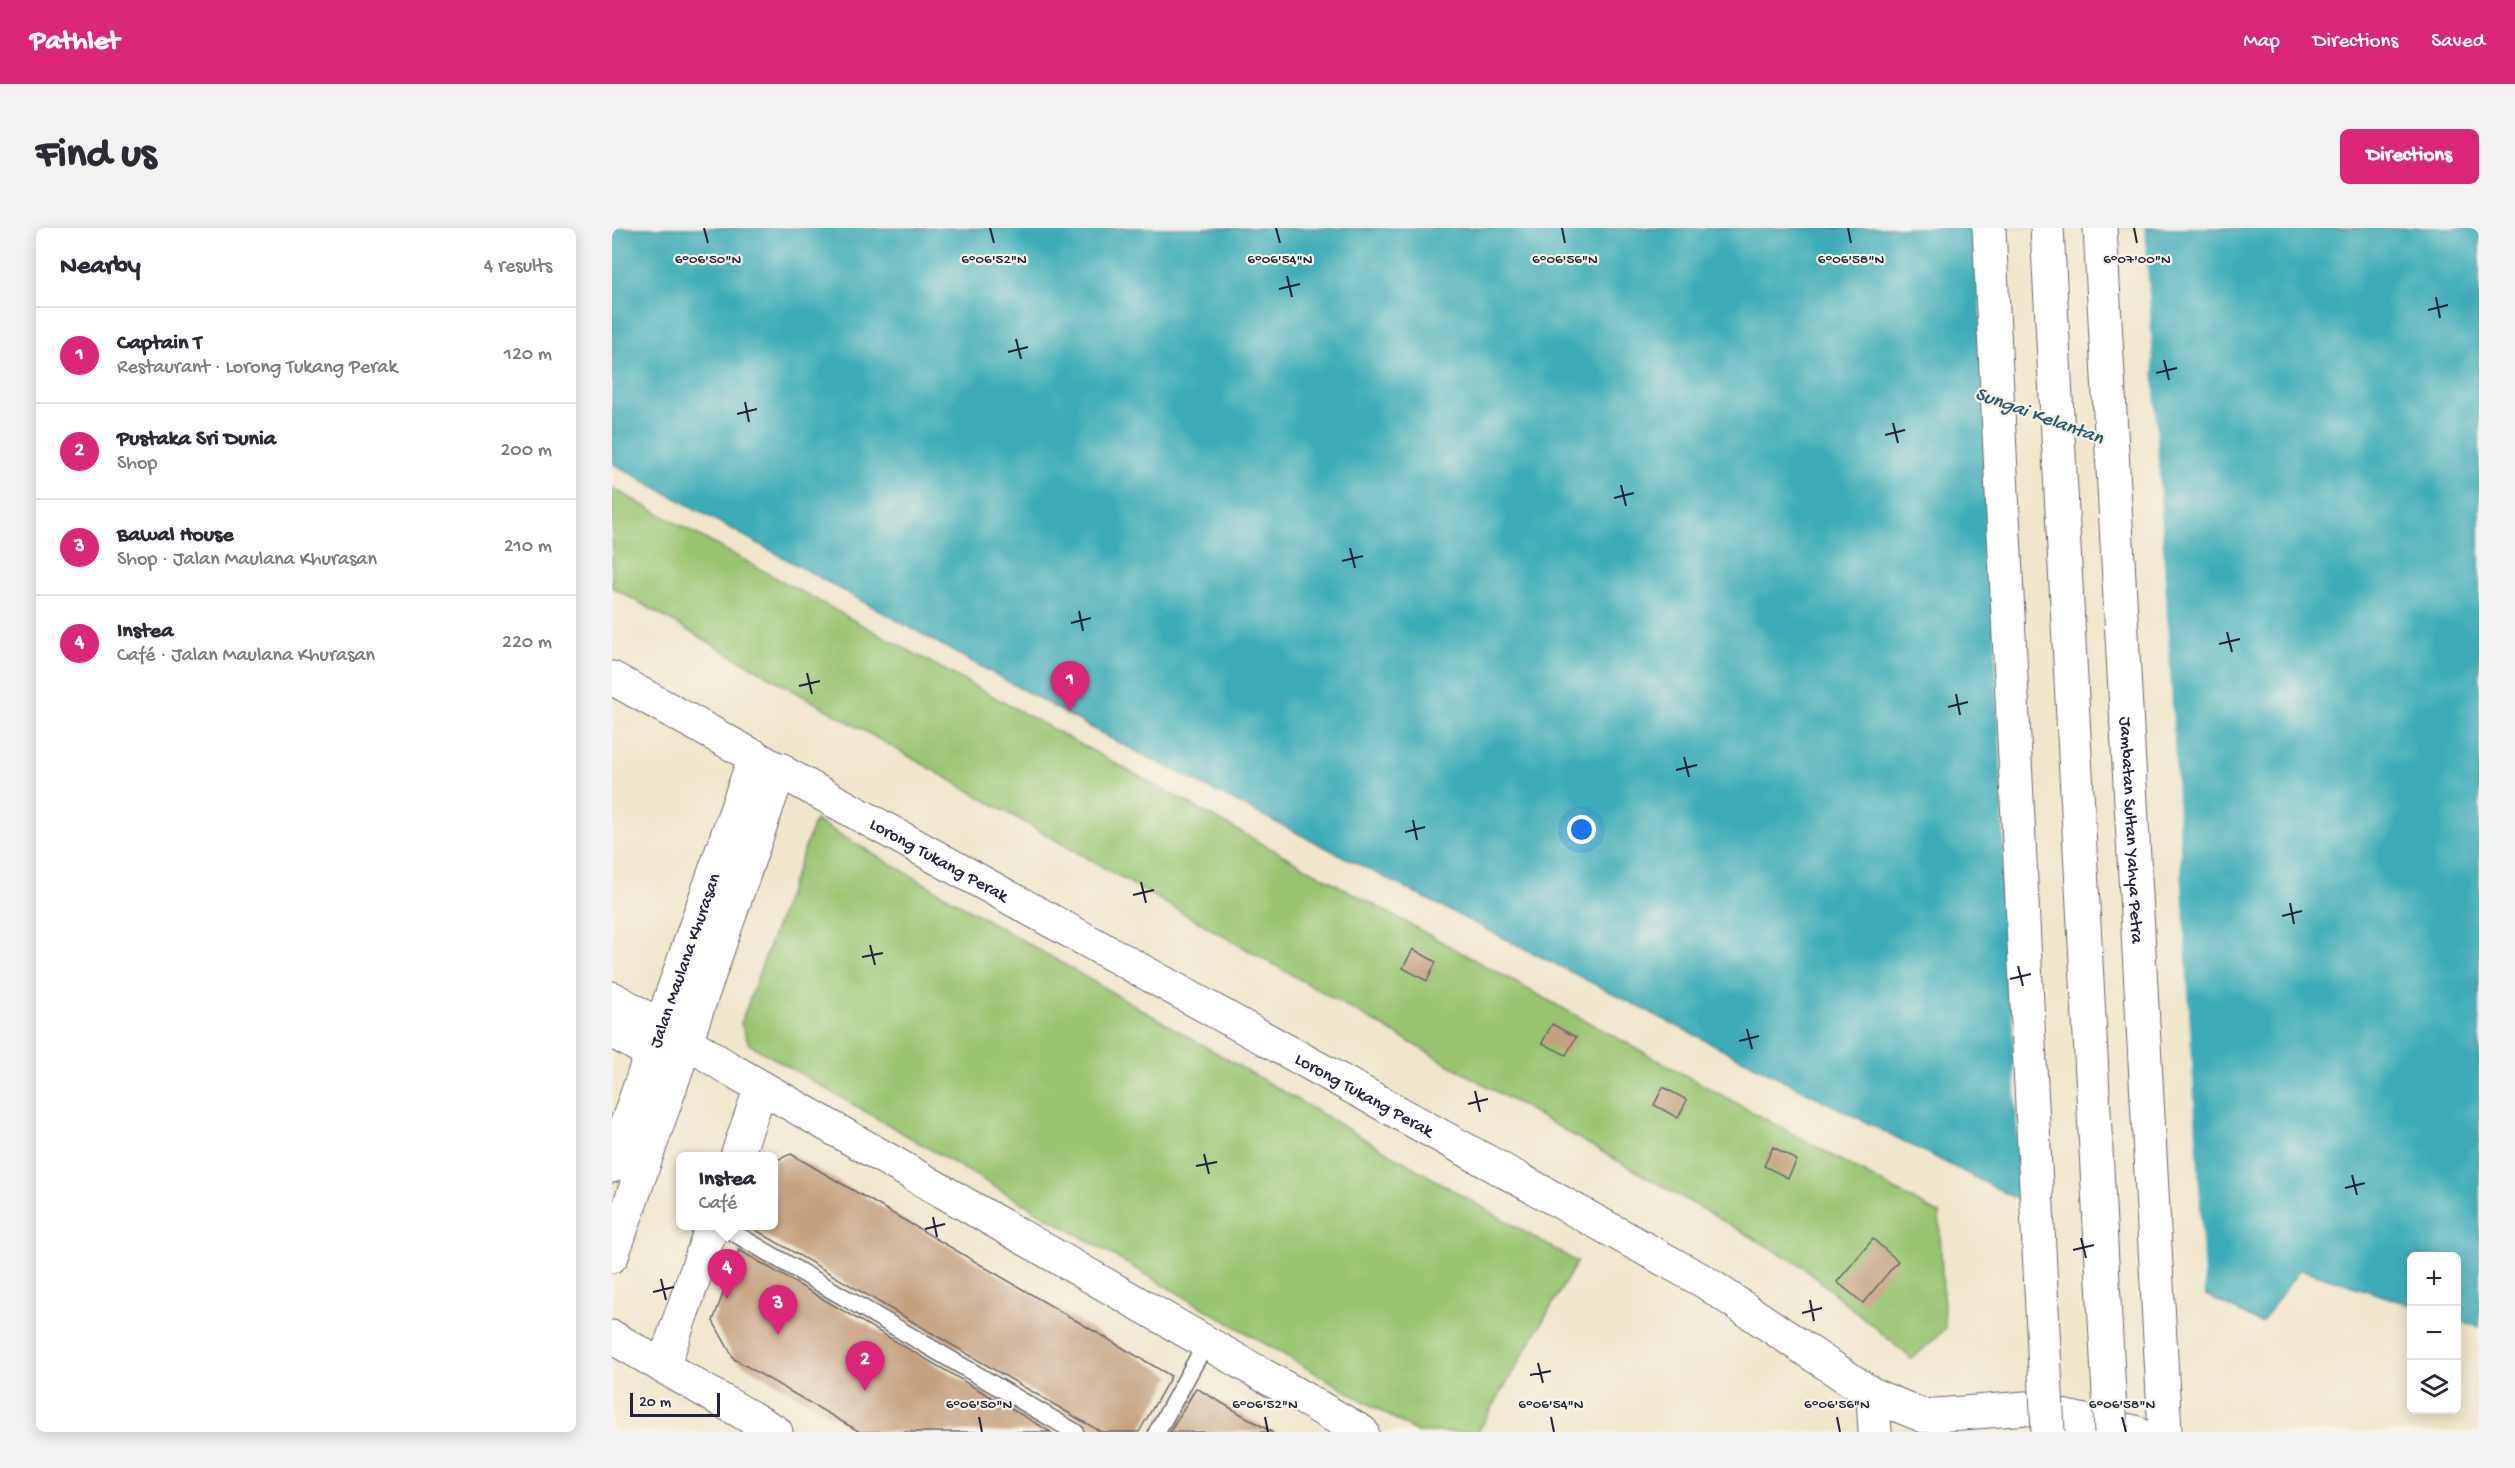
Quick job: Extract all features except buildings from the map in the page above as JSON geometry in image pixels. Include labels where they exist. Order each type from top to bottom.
[{"type":"main road","points":[[1989,228],[2048,1432]]},
{"type":"main road","points":[[2047,228],[2111,1432]]},
{"type":"main road","name":"Jambatan Sultan Yahya Petra","points":[[2100,228],[2165,1432]]},
{"type":"main road","name":"Lorong Tukang Perak","points":[[612,678],[1705,1282],[1873,1395],[1923,1416],[2026,1408],[2135,1432]]},
{"type":"main road","name":"Jalan Maulana Khurasan","points":[[612,1166],[669,1047],[767,763]]},
{"type":"main road","points":[[612,998],[669,1047]]},
{"type":"main road","points":[[612,1031],[669,1047],[728,1068],[1362,1432]]},
{"type":"main road","points":[[612,1256],[669,1047]]},
{"type":"main road","points":[[737,1152],[761,1087]]},
{"type":"main road","points":[[663,1366],[711,1230]]},
{"type":"main road","points":[[612,1336],[776,1432]]},
{"type":"main road","points":[[1873,1395],[1875,1432]]},
{"type":"lane","points":[[729,1230],[1075,1432]]},
{"type":"lane","points":[[1157,1432],[1206,1343]]},
{"type":"green space","points":[[612,488],[1939,1214],[1945,1329],[1912,1359],[1802,1266],[612,587]]},
{"type":"green space","points":[[815,820],[1577,1262],[1478,1432],[1417,1432],[749,1044],[741,1023]]},
{"type":"water","name":"Sungai Kelantan","points":[[612,228],[2479,228],[2479,1327],[2461,1321],[2461,1252],[2407,1252],[2407,1304],[2300,1269],[2261,1323],[1110,738],[612,463]]},
{"type":"pier","points":[[1977,228],[2145,228],[2205,1298],[2021,1204]]},
{"type":"place","name":"Captain T","points":[[1070,711]]},
{"type":"place","name":"Instea","points":[[727,1299]]},
{"type":"place","name":"Bawal House","points":[[778,1335]]},
{"type":"place","name":"Pustaka Sri Dunia","points":[[865,1391]]}]
